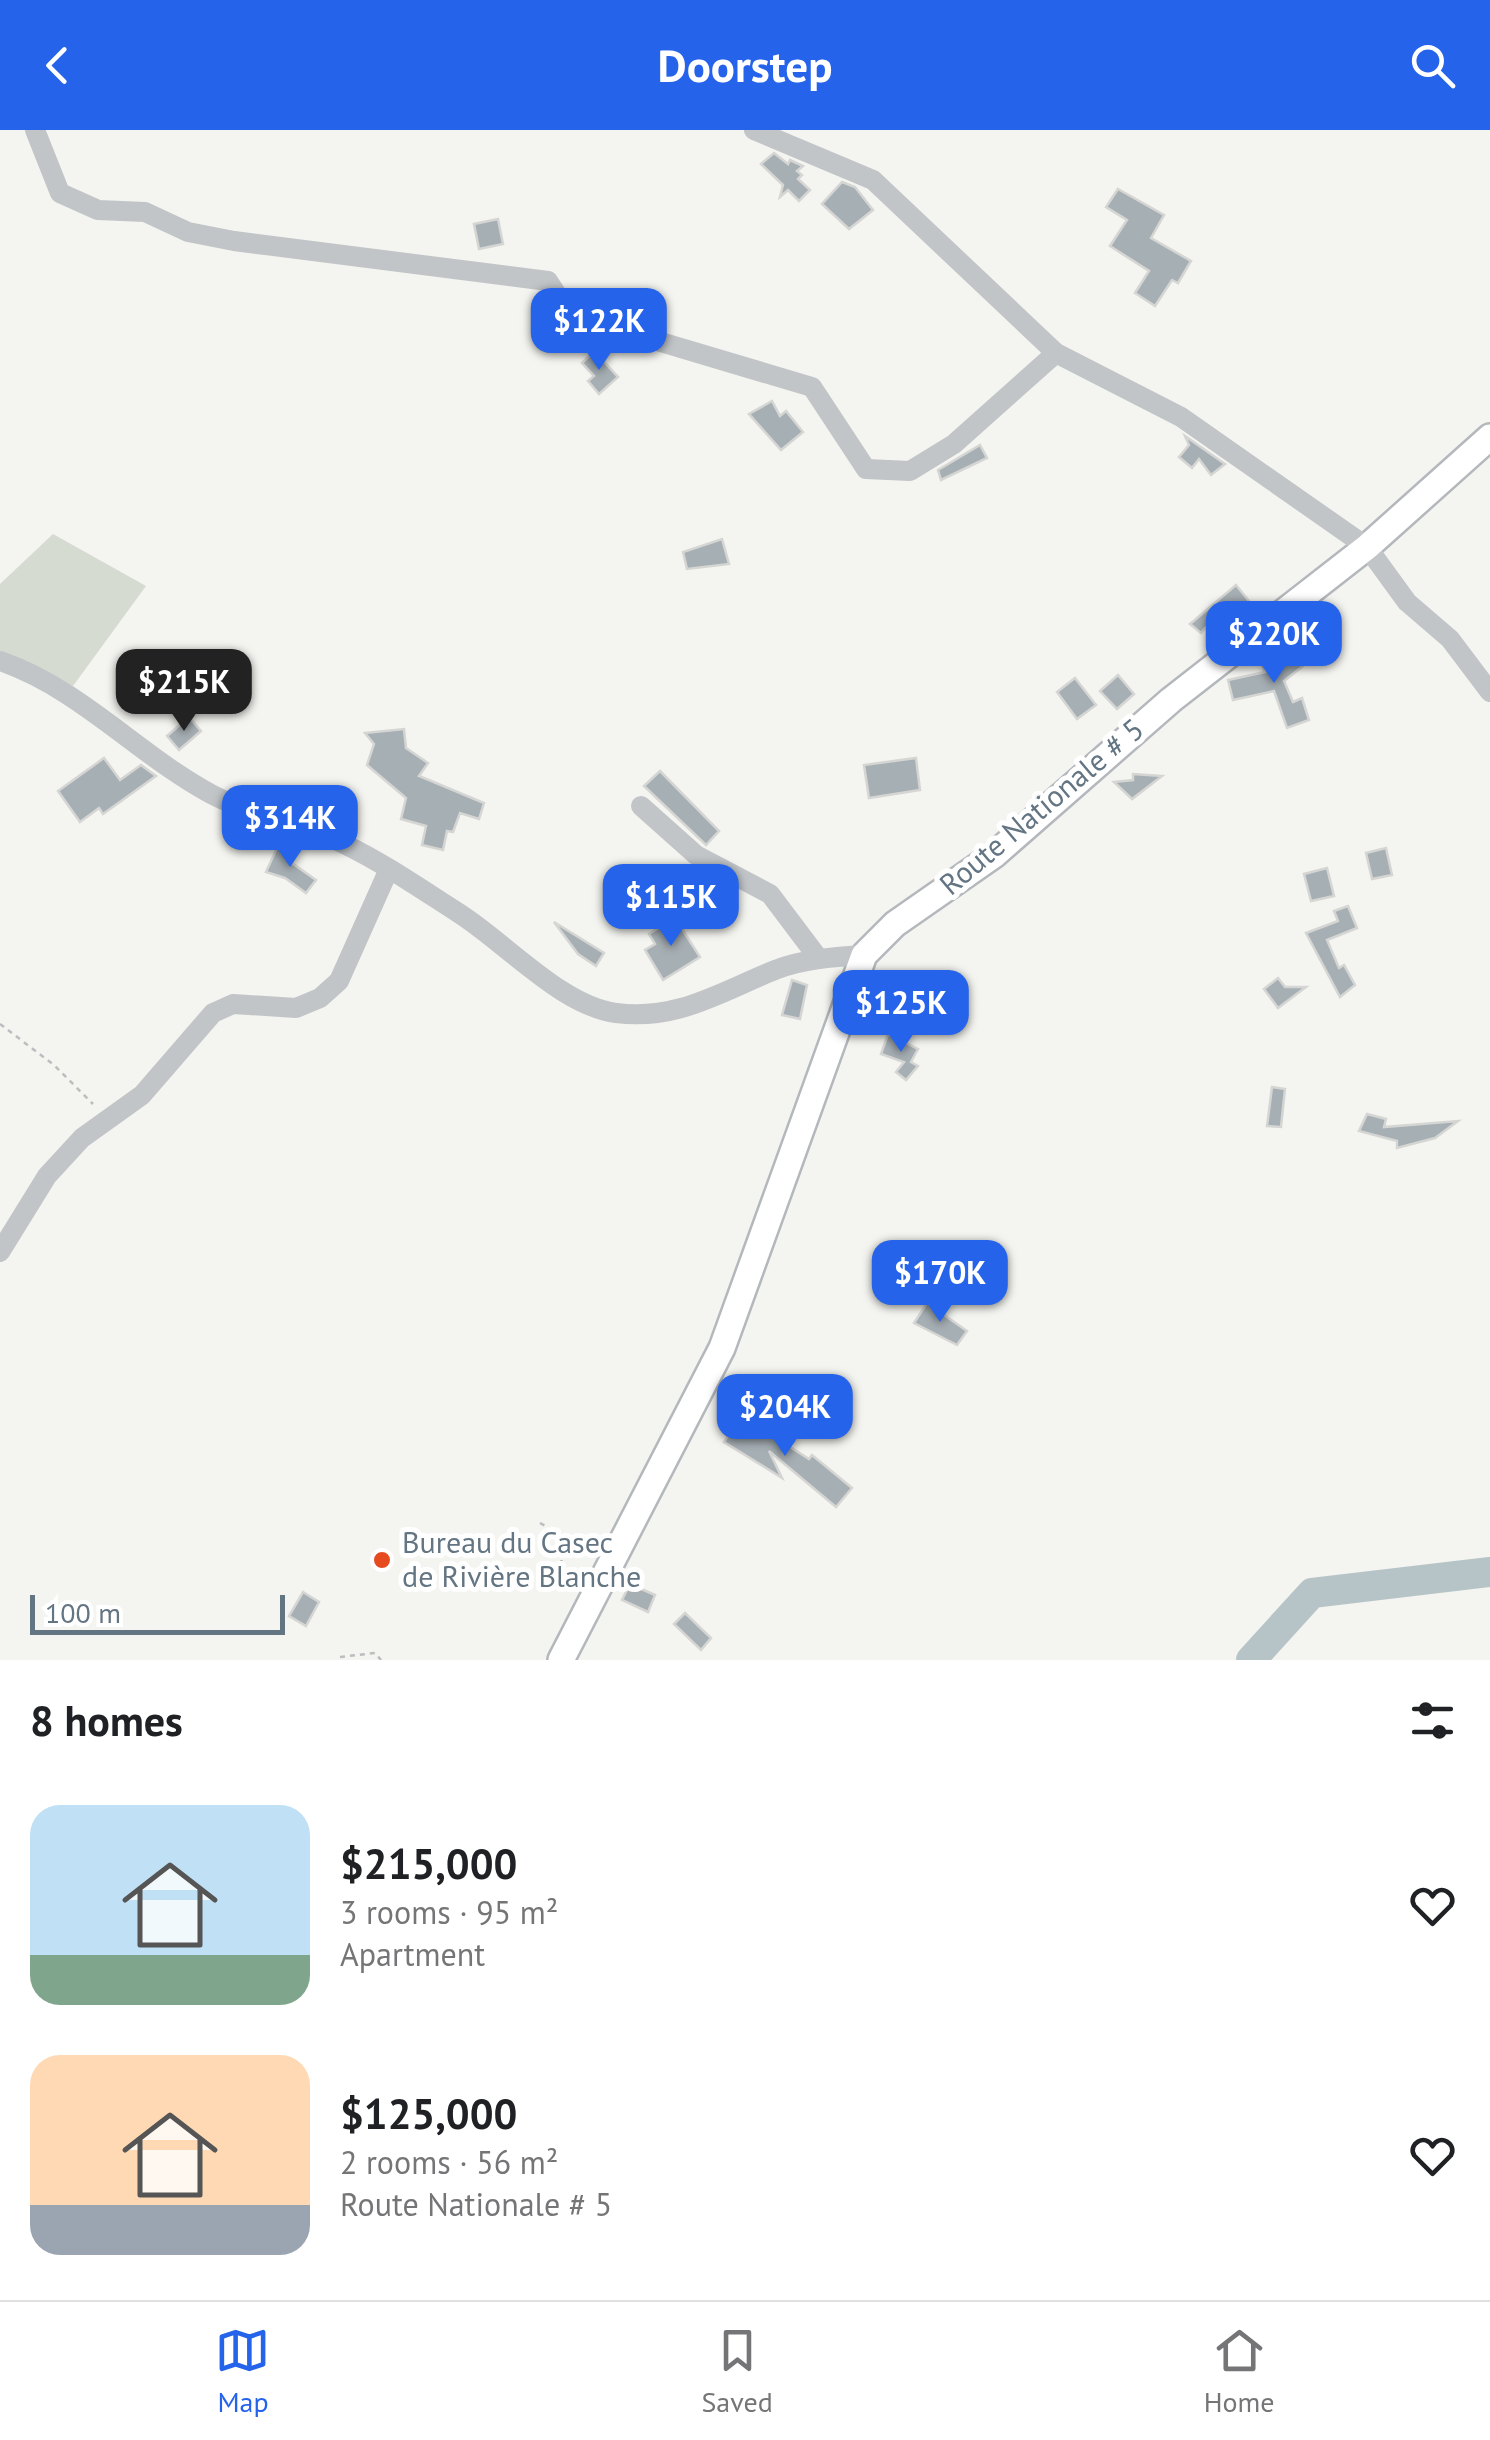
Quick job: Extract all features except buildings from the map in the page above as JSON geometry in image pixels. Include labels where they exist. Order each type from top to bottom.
[{"type":"main road","name":"Route Nationale # 5","points":[[561,1660],[722,1348],[864,955],[895,924],[994,855],[1171,700],[1367,547],[1490,437]]},
{"type":"street","points":[[35,130],[60,194],[98,210],[145,212],[188,232],[234,240],[548,282],[570,315],[812,387],[866,469],[910,470],[954,444],[1056,353]]},
{"type":"street","points":[[754,130],[873,180],[1056,353],[1181,417],[1367,547],[1407,602],[1460,650],[1490,692]]},
{"type":"street","points":[[0,660],[78,698],[159,764],[215,796],[346,845],[389,870],[470,920],[576,1000],[612,1012],[655,1015],[690,1009],[778,969],[819,958],[864,955]]},
{"type":"street","points":[[641,806],[696,855],[770,894],[819,958]]},
{"type":"street","points":[[0,1252],[47,1176],[82,1138],[166,1071],[212,1013],[233,1004],[296,1008],[320,998],[339,981],[389,870]]},
{"type":"path","points":[[0,1024],[54,1065],[109,1119]]},
{"type":"path","points":[[540,1523],[562,1535],[561,1585],[591,1602]]},
{"type":"path","points":[[340,1657],[375,1654],[381,1660]]},
{"type":"shaded area","points":[[53,534],[146,586],[73,686],[0,657],[0,584]]},
{"type":"waterway","points":[[1251,1660],[1312,1593],[1490,1572]]},
{"type":"place","name":"Bureau du Casec de Rivière Blanche","points":[[382,1560]]}]
